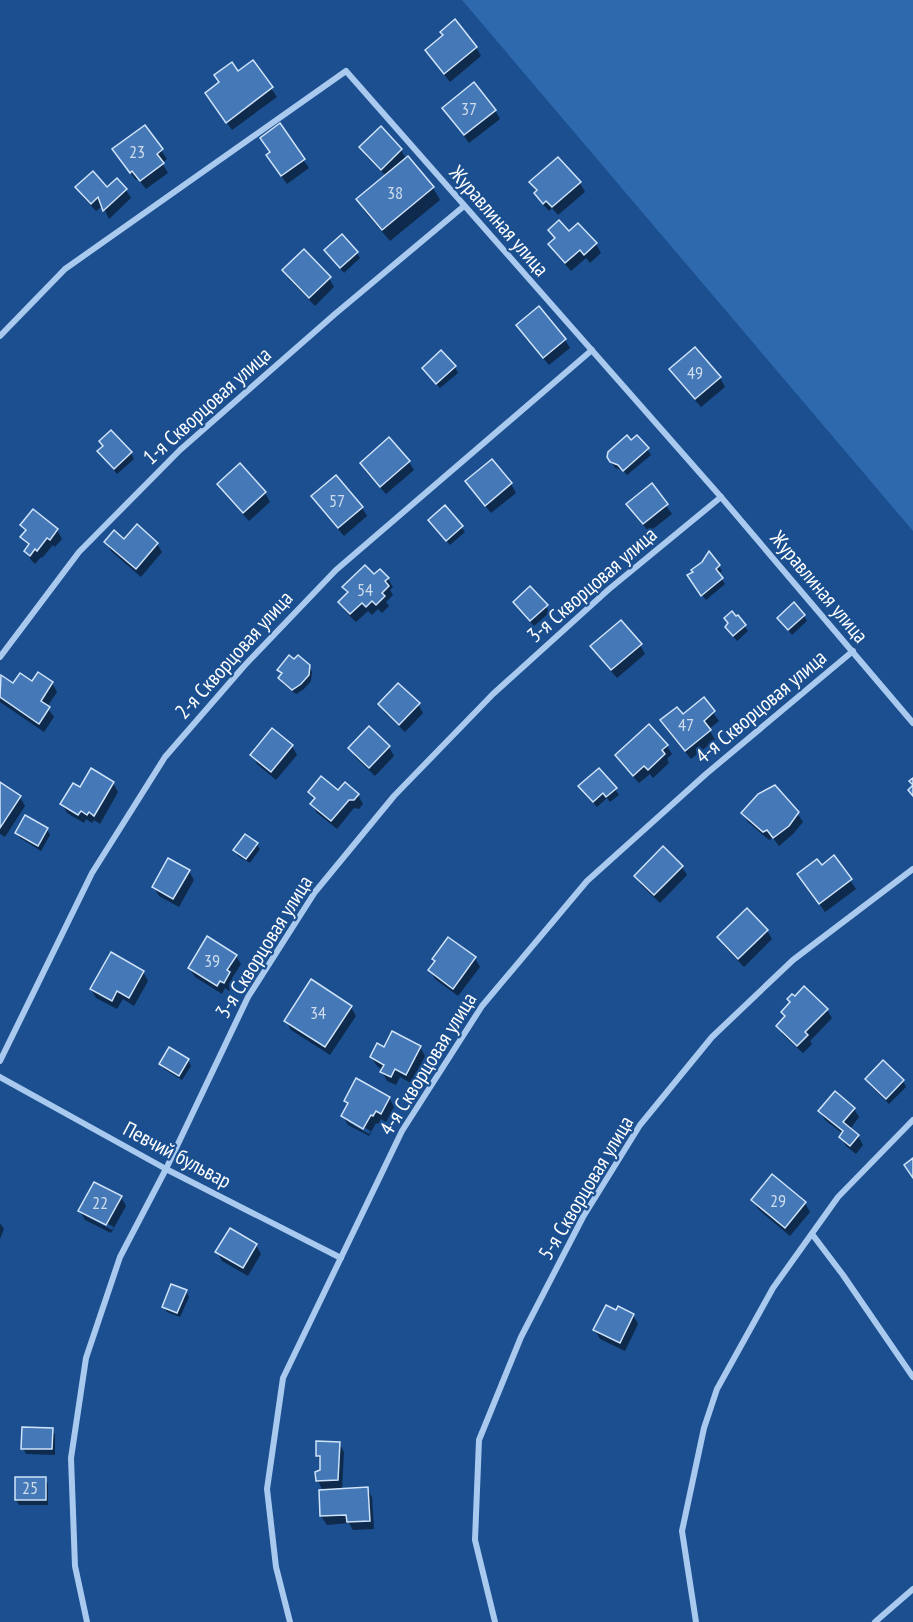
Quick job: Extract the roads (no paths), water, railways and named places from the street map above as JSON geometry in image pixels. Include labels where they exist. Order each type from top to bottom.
[{"type":"street","name":"Журавлиная улица","points":[[0,336],[65,269],[346,71],[721,497],[913,723]]},
{"type":"street","name":"1-я Скворцовая улица","points":[[0,657],[79,552],[180,450],[335,314],[464,206]]},
{"type":"street","name":"2-я Скворцовая улица","points":[[0,1061],[92,873],[165,757],[245,665],[336,570],[592,350]]},
{"type":"street","name":"3-я Скворцовая улица","points":[[87,1622],[75,1566],[71,1458],[86,1358],[120,1257],[166,1169],[248,997],[315,892],[394,796],[493,694],[608,590],[721,497]]},
{"type":"street","name":"4-я Скворцовая улица","points":[[290,1622],[276,1567],[267,1489],[283,1378],[402,1131],[482,1006],[587,881],[706,774],[853,651]]},
{"type":"street","name":"5-я Скворцовая улица","points":[[495,1622],[475,1540],[479,1440],[521,1337],[583,1217],[640,1125],[712,1037],[794,960],[913,869]]},
{"type":"street","name":"Певчий бульвар","points":[[0,1077],[166,1169],[341,1258]]},
{"type":"street","points":[[696,1622],[682,1531],[704,1428],[717,1389],[773,1288],[838,1197],[913,1120]]},
{"type":"street","points":[[812,1234],[913,1377]]},
{"type":"street","points":[[875,1622],[913,1588]]}]
